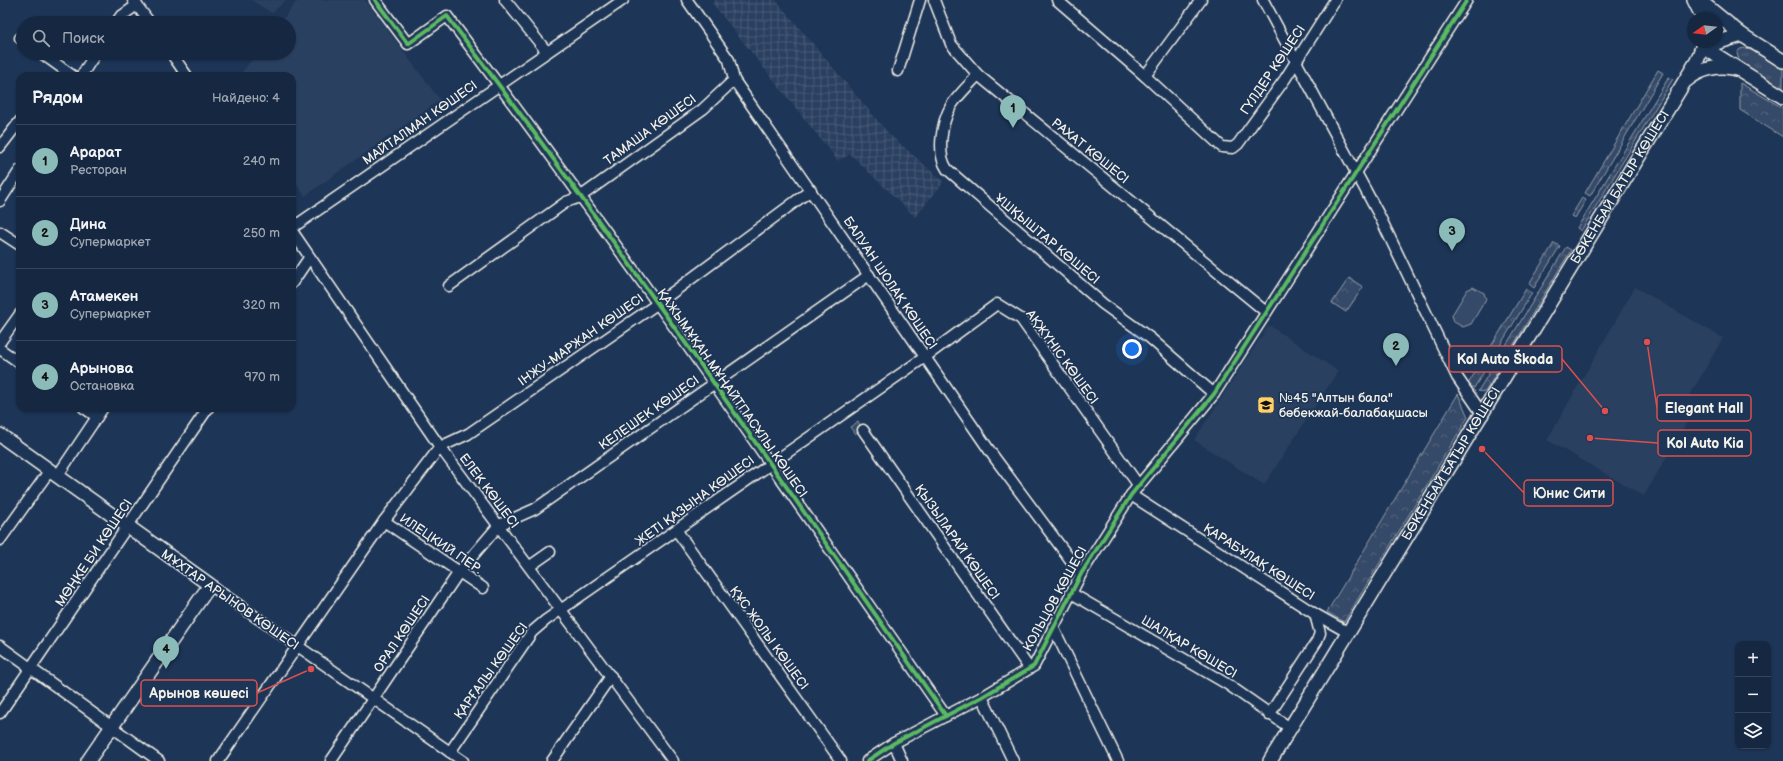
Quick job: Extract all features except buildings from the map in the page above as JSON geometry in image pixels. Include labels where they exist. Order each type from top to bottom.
[{"type":"main road","points":[[1694,0],[1700,12]]},
{"type":"main road","points":[[1699,0],[1742,35],[1783,61]]},
{"type":"main road","points":[[1723,39],[1742,35]]},
{"type":"main road","name":"БӨКЕНБАЙ БАТЫР КӨШЕСІ","points":[[1270,761],[1697,62],[1702,48]]},
{"type":"main road","points":[[1709,48],[1783,97]]},
{"type":"main road","points":[[1684,82],[1692,76],[1710,69],[1731,67],[1740,70]]},
{"type":"main road","name":"МҰХТАР АРЫНОВ КӨШЕСІ","points":[[0,435],[128,528],[210,585]]},
{"type":"main road","points":[[88,761],[210,585]]},
{"type":"street","name":"ҚАЖЫМҰҚАН МҰҢАЙТПАСҰЛЫ КӨШЕСІ","points":[[375,0],[408,44],[447,16],[499,85],[714,383],[946,716]]},
{"type":"street","points":[[505,0],[547,52]]},
{"type":"street","name":"МАЙТАЛМАН КӨШЕСІ","points":[[296,225],[623,0]]},
{"type":"street","name":"БАЛУАН ШОЛАҚ КӨШЕСІ","points":[[687,0],[729,60],[734,80],[994,457],[1081,574]]},
{"type":"street","points":[[898,71],[920,0]]},
{"type":"street","name":"РАХАТ КӨШЕСІ","points":[[934,0],[950,44],[978,76],[1266,312]]},
{"type":"street","points":[[1057,0],[1145,76],[1201,0]]},
{"type":"street","points":[[1263,0],[1297,60],[1393,243],[1457,377],[1482,415]]},
{"type":"street","name":"ГҮЛДЕР КӨШЕСІ","points":[[1145,76],[1222,147],[1227,149],[1234,148],[1297,60],[1335,0]]},
{"type":"street","name":"КОЛЬЦОВ КӨШЕСІ","points":[[867,761],[894,743],[982,697],[1034,666],[1081,574],[1131,495],[1214,394],[1466,0]]},
{"type":"street","points":[[121,16],[135,2],[145,16]]},
{"type":"street","points":[[51,60],[67,72]]},
{"type":"street","points":[[84,72],[91,60]]},
{"type":"street","points":[[176,60],[184,72]]},
{"type":"street","name":"ҰШҚЫШТАР КӨШЕСІ","points":[[978,76],[957,98],[949,112],[941,151],[946,169],[1103,304],[1150,338],[1214,394]]},
{"type":"street","name":"ТАМАША КӨШЕСІ","points":[[449,286],[566,202],[580,197],[703,109],[734,80]]},
{"type":"street","points":[[0,147],[16,126]]},
{"type":"street","points":[[0,201],[16,176]]},
{"type":"street","name":"ІНЖУ-МАРЖАН КӨШЕСІ","points":[[440,447],[468,434],[657,304],[811,190]]},
{"type":"street","points":[[0,232],[16,242]]},
{"type":"street","name":"ЕЛЕК КӨШЕСІ","points":[[296,237],[440,447],[530,566],[561,612],[611,676],[673,761]]},
{"type":"street","points":[[296,277],[309,258]]},
{"type":"street","name":"КЕЛЕШЕК КӨШЕСІ","points":[[499,525],[534,510],[869,275]]},
{"type":"street","name":"АҚЖҮНІС КӨШЕСІ","points":[[925,357],[997,304],[1012,313],[1021,319],[1139,486]]},
{"type":"street","points":[[0,342],[16,320]]},
{"type":"street","points":[[0,349],[16,360]]},
{"type":"street","name":"ЖЕТІ ҚАЗЫНА КӨШЕСІ","points":[[561,612],[677,531],[770,463],[925,357]]},
{"type":"street","points":[[90,412],[97,417]]},
{"type":"street","points":[[0,540],[101,412]]},
{"type":"street","name":"МӨҢКЕ БИ КӨШЕСІ","points":[[0,712],[128,528],[205,412]]},
{"type":"street","name":"ҚЫЗЫЛАРАЙ КӨШЕСІ","points":[[863,430],[1029,668]]},
{"type":"street","points":[[218,761],[384,521],[440,447]]},
{"type":"street","name":"ҚАРАБҰЛАҚ КӨШЕСІ","points":[[1131,495],[1315,614],[1320,633],[1317,641],[1269,715]]},
{"type":"street","name":"ИЛЕЦКИЙ ПЕР.","points":[[384,521],[483,588]]},
{"type":"street","name":"ОРАЛ КӨШЕСІ","points":[[331,761],[459,572],[499,525]]},
{"type":"street","name":"ҚҰС ЖОЛЫ КӨШЕСІ","points":[[677,531],[841,761]]},
{"type":"street","points":[[530,566],[550,552]]},
{"type":"street","name":"МҰХТАР АРЫНОВ КӨШЕСІ","points":[[210,585],[296,647],[463,761]]},
{"type":"street","name":"ШАЛҚАР КӨШЕСІ","points":[[1071,593],[1227,684],[1269,715],[1290,728]]},
{"type":"street","name":"ҚАРҒАЛЫ КӨШЕСІ","points":[[450,752],[532,632],[546,620],[561,612]]},
{"type":"street","points":[[1315,614],[1348,633]]},
{"type":"street","points":[[1054,627],[1118,761]]},
{"type":"street","points":[[0,646],[159,761]]},
{"type":"street","points":[[552,761],[611,676]]},
{"type":"street","points":[[982,697],[1012,761]]},
{"type":"street","points":[[894,743],[902,761]]},
{"type":"shaded area","points":[[251,0],[286,0],[272,13]]},
{"type":"shaded area","points":[[301,0],[365,0],[440,100],[305,196],[296,184],[296,72],[242,72],[252,60],[296,60],[296,16],[285,16],[295,3]]},
{"type":"shaded area","points":[[715,0],[776,0],[889,134],[944,182],[915,217],[850,154],[838,161],[712,3]]},
{"type":"shaded area","points":[[1635,287],[1723,338],[1686,402],[1695,408],[1644,496],[1547,440]]},
{"type":"shaded area","name":"№45 \"Алтын бала\" бөбекжай-балабақшасы","points":[[1269,325],[1338,371],[1264,485],[1194,440]]},
{"type":"green space","points":[[1746,48],[1783,69],[1783,92],[1740,64],[1737,53],[1740,49]]},
{"type":"green space","points":[[1658,70],[1663,73],[1590,196],[1585,193]]},
{"type":"green space","points":[[1669,77],[1673,79],[1581,231],[1577,228]]},
{"type":"green space","points":[[1740,83],[1783,108],[1783,137],[1740,110]]},
{"type":"green space","points":[[1582,198],[1586,200],[1575,218],[1571,216]]},
{"type":"green space","points":[[1554,243],[1560,246],[1534,288],[1529,284]]},
{"type":"green space","points":[[1566,247],[1571,250],[1485,392],[1478,391]]},
{"type":"green space","points":[[1349,278],[1363,287],[1346,312],[1332,303]]},
{"type":"green space","points":[[1473,287],[1484,293],[1486,299],[1471,324],[1463,327],[1454,322],[1452,315],[1467,290]]},
{"type":"green space","points":[[1526,289],[1532,293],[1474,388],[1468,384]]},
{"type":"green space","points":[[1458,394],[1468,417],[1344,622],[1327,612]]},
{"type":"green space","points":[[858,422],[862,429],[855,434],[850,427]]},
{"type":"cycle path","points":[[375,0],[408,44],[447,16],[638,276],[762,451],[946,716]]},
{"type":"cycle path","points":[[867,761],[894,743],[982,697],[1034,666],[1081,574],[1131,495],[1214,394],[1467,0]]},
{"type":"place","name":"Арарат","points":[[1013,128]]},
{"type":"place","name":"Атамекен","points":[[1452,251]]},
{"type":"place","name":"Elegant Hall","points":[[1647,342]]},
{"type":"place","name":"Дина","points":[[1396,366]]},
{"type":"place","name":"№45 \"Алтын бала\" бөбекжай-балабақшасы","points":[[1266,405]]},
{"type":"place","name":"Kol Auto Škoda","points":[[1605,411]]},
{"type":"place","name":"Kol Auto Kia","points":[[1590,438]]},
{"type":"place","name":"Юнис Сити","points":[[1482,449]]},
{"type":"place","name":"Арынова","points":[[166,669]]},
{"type":"place","name":"Арынов көшесі","points":[[311,669]]}]
